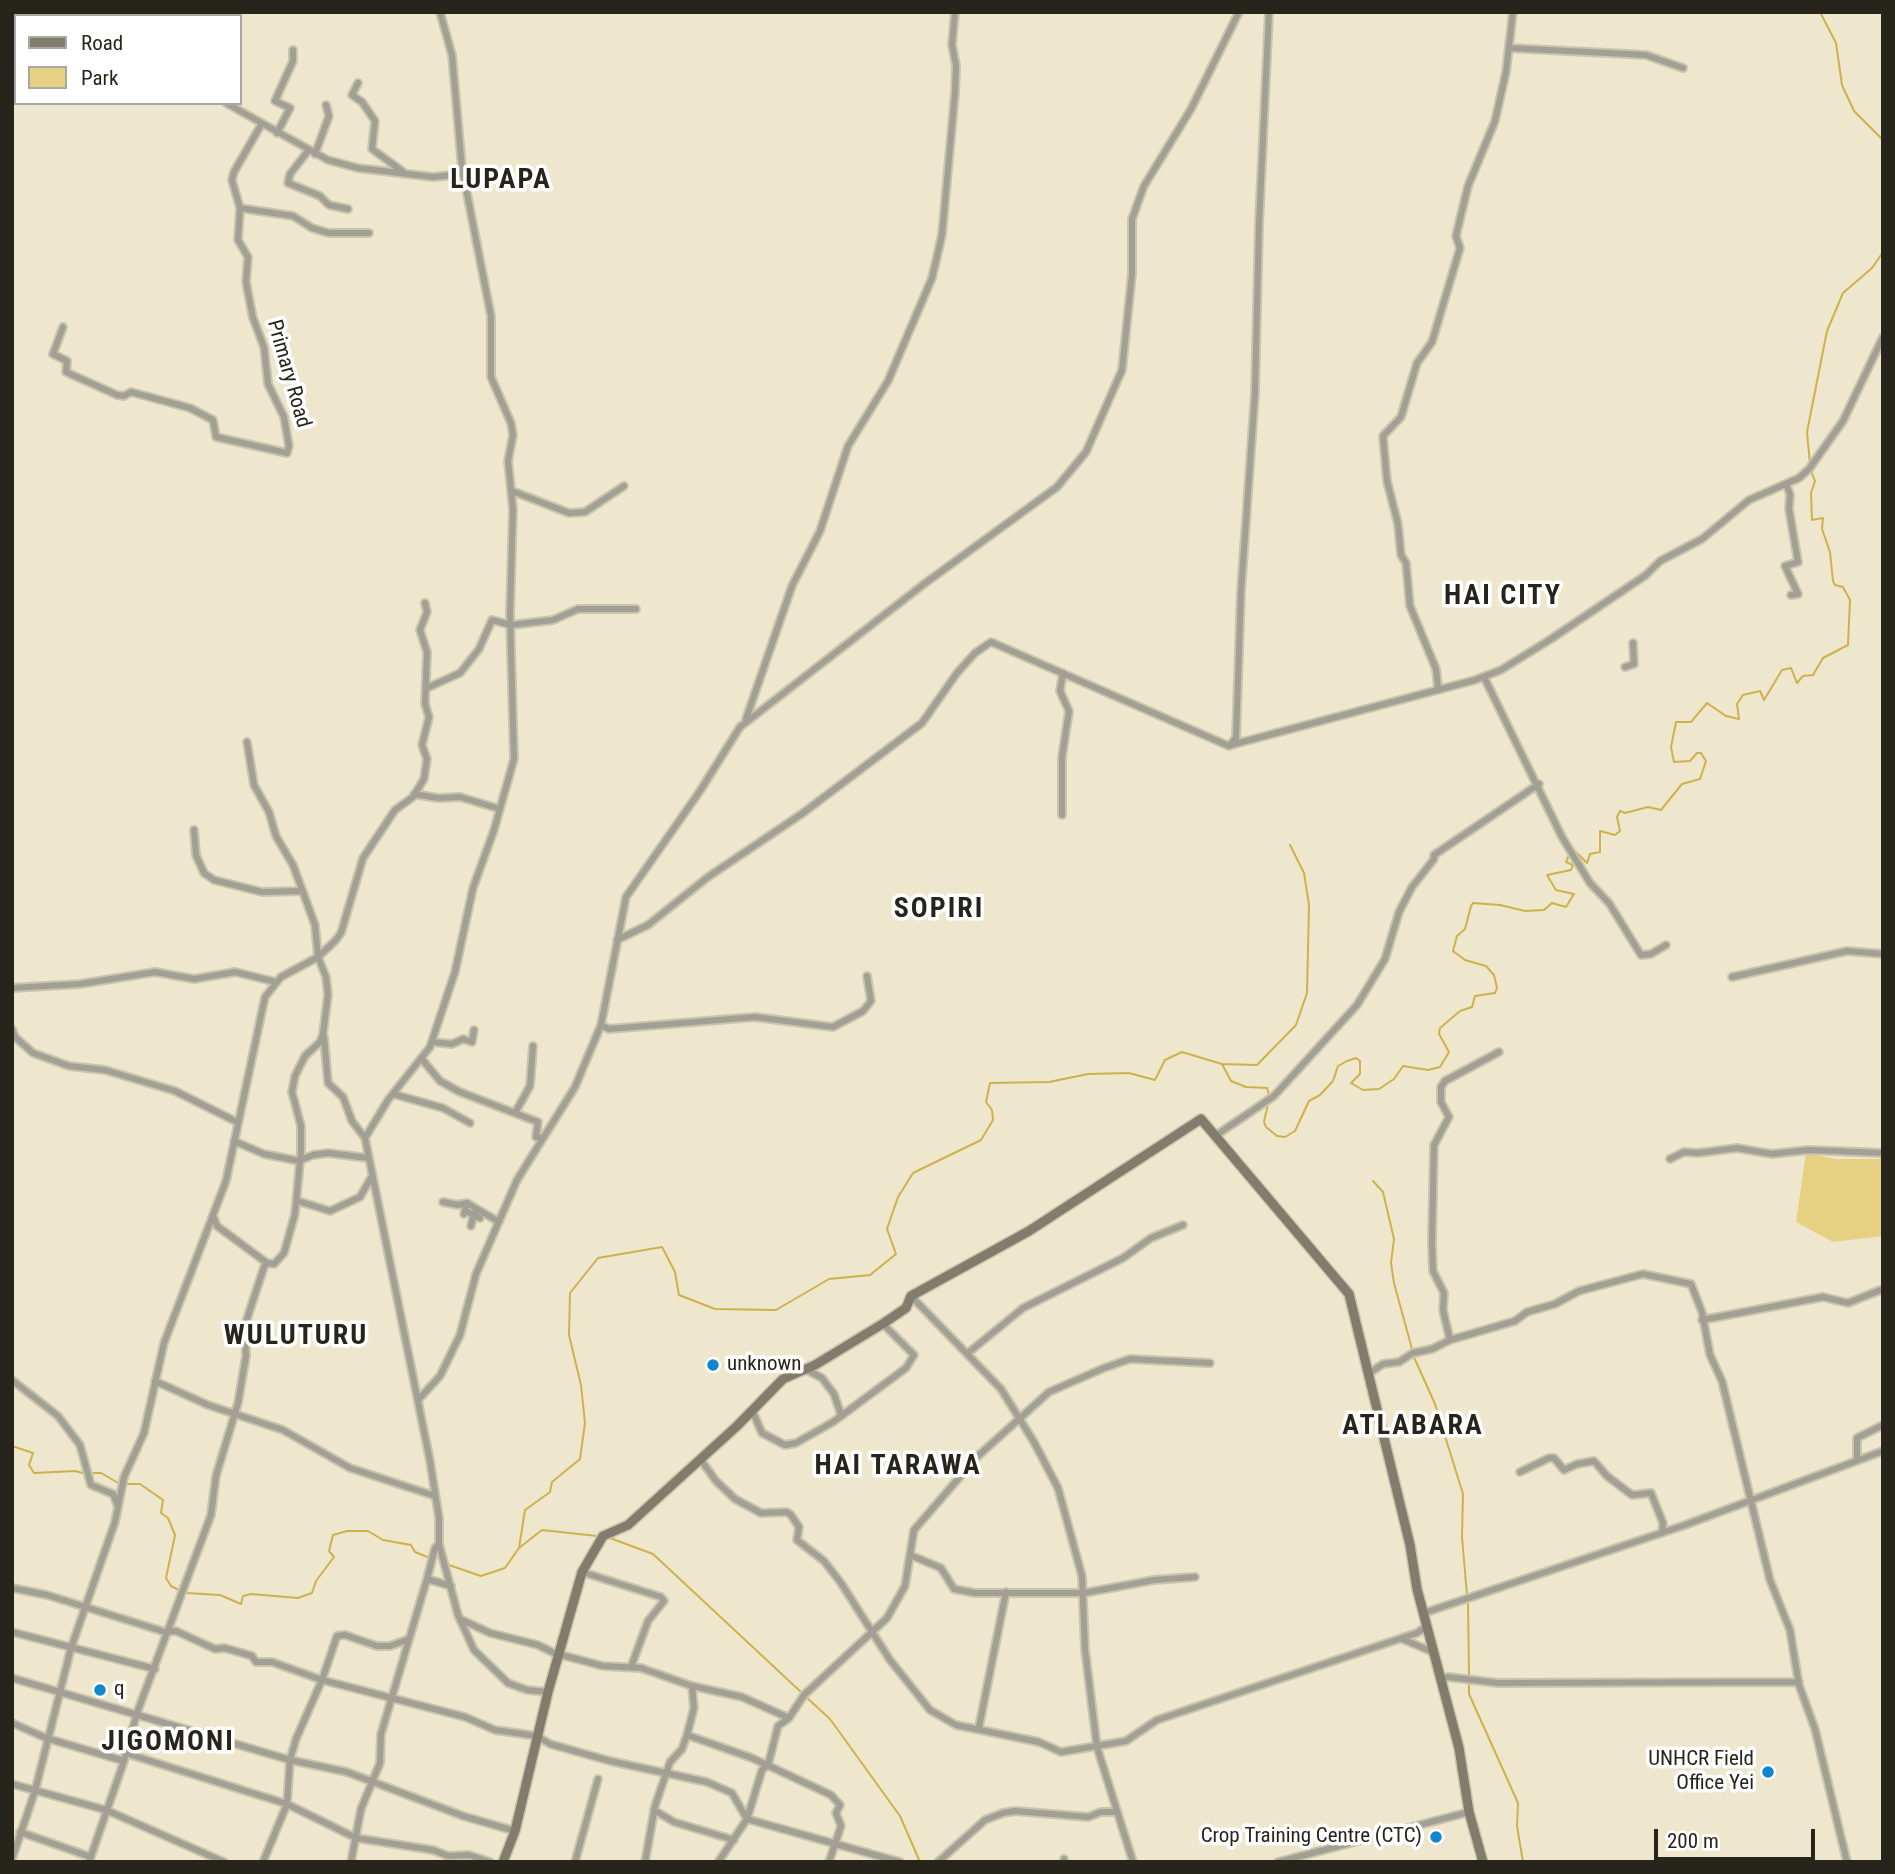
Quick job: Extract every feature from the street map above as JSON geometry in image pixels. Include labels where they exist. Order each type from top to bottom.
[{"type":"street","points":[[155,12],[168,14]]},
{"type":"street","points":[[365,1138],[393,1094],[432,1042],[455,972],[472,888],[500,809],[514,759],[512,491],[508,461],[513,435],[491,377],[491,316],[463,174],[453,55],[440,12]]},
{"type":"street","points":[[418,1400],[440,1376],[460,1335],[476,1274],[517,1180],[575,1087],[601,1024],[626,897],[745,721],[792,586],[820,531],[848,446],[888,381],[932,278],[942,235],[953,116],[956,65],[952,45],[955,12]]},
{"type":"street","points":[[745,721],[1026,512],[1077,467],[1099,426],[1122,370],[1132,274],[1132,219],[1144,186],[1191,109],[1239,12]]},
{"type":"street","points":[[1229,746],[1236,737],[1238,708],[1241,592],[1255,393],[1259,224],[1269,12]]},
{"type":"street","points":[[1438,688],[1436,669],[1410,606],[1406,563],[1401,555],[1398,524],[1387,481],[1382,436],[1401,417],[1417,363],[1432,342],[1460,248],[1456,236],[1468,186],[1494,121],[1509,48],[1513,12]]},
{"type":"street","points":[[1509,48],[1646,55],[1683,68]]},
{"type":"street","points":[[277,133],[290,108],[275,102],[293,61],[293,50]]},
{"type":"street","points":[[358,82],[352,95],[362,102],[375,121],[372,149],[407,173]]},
{"type":"street","points":[[326,104],[329,116],[312,153],[290,174],[288,183],[320,196],[330,205],[348,209]]},
{"type":"street","points":[[229,105],[312,153],[358,168],[433,177],[463,174]]},
{"type":"street","points":[[261,125],[233,172],[232,180],[240,208],[293,216],[312,228],[328,233],[369,233]]},
{"type":"street","name":"Primary Road","points":[[63,327],[52,354],[67,361],[66,372],[85,379],[103,391],[124,396],[131,392],[190,408],[213,420],[216,437],[253,447],[288,452],[284,417],[268,384],[264,347],[253,318],[246,282],[248,257],[238,240],[240,208]]},
{"type":"street","points":[[617,940],[648,925],[708,877],[803,813],[922,723],[957,673],[991,642],[1229,746],[1484,677],[1551,639],[1646,575],[1660,561],[1702,539],[1749,500],[1799,478],[1824,450],[1843,421],[1883,337]]},
{"type":"street","points":[[1786,484],[1790,494],[1789,509],[1798,562],[1785,566],[1798,594],[1791,595]]},
{"type":"street","points":[[512,491],[569,513],[585,512],[624,486]]},
{"type":"street","points":[[12,1858],[35,1791],[46,1738],[61,1692],[71,1648],[123,1484],[144,1433],[155,1381],[191,1267],[214,1218],[249,1081],[265,997],[276,982],[317,957],[341,933],[363,858],[395,810],[414,794],[424,779],[426,766],[422,745],[429,717],[425,704],[427,652],[420,630],[427,612],[425,603]]},
{"type":"street","points":[[427,688],[439,680],[450,679],[460,673],[479,649],[492,620],[511,625],[553,620],[578,609],[636,609]]},
{"type":"street","points":[[1626,667],[1634,664],[1633,643]]},
{"type":"street","points":[[1062,815],[1062,757],[1069,711],[1060,691],[1063,673]]},
{"type":"street","points":[[1484,677],[1576,861],[1609,903],[1641,955],[1651,954],[1666,945]]},
{"type":"street","points":[[247,742],[254,785],[293,865],[315,925],[317,957],[326,977],[328,995],[323,1034],[328,1083],[343,1097],[352,1121],[365,1138],[418,1400],[435,1496],[439,1544],[460,1619],[474,1650],[508,1683],[527,1690],[548,1692]]},
{"type":"street","points":[[1215,1136],[1274,1096],[1357,1005],[1385,959],[1399,912],[1434,855],[1538,784]]},
{"type":"street","points":[[414,794],[438,799],[460,797],[500,809]]},
{"type":"street","points":[[194,830],[197,855],[204,873],[214,880],[262,892],[301,891]]},
{"type":"street","points":[[1732,977],[1847,951],[1883,954]]},
{"type":"street","points":[[12,988],[80,984],[155,972],[194,979],[235,972],[276,982]]},
{"type":"street","points":[[601,1024],[609,1029],[755,1017],[833,1027],[863,1011],[871,1001],[867,976]]},
{"type":"street","points":[[12,1029],[33,1053],[55,1062],[105,1070],[184,1094],[237,1122]]},
{"type":"street","points":[[432,1042],[452,1044],[463,1039],[471,1042],[474,1030]]},
{"type":"street","points":[[214,1218],[217,1226],[267,1263],[274,1264],[284,1253],[298,1201],[301,1126],[292,1092],[295,1076],[323,1034]]},
{"type":"street","points":[[12,1045],[24,1045]]},
{"type":"street","points":[[515,1114],[530,1086],[533,1046]]},
{"type":"street","points":[[1450,1340],[1443,1310],[1444,1293],[1433,1271],[1434,1145],[1449,1117],[1441,1102],[1441,1087],[1445,1081],[1499,1052]]},
{"type":"street","points":[[421,1058],[440,1081],[474,1099],[538,1122],[536,1137],[543,1138]]},
{"type":"street","points":[[393,1094],[443,1108],[470,1123]]},
{"type":"street","points":[[503,1862],[515,1831],[548,1692],[583,1572],[603,1536],[628,1525],[701,1460],[783,1379],[883,1324],[906,1308],[911,1296],[1029,1231],[1201,1119],[1349,1294],[1483,1862]]},
{"type":"street","points":[[234,1140],[264,1154],[299,1161],[313,1154],[328,1153],[368,1158]]},
{"type":"street","points":[[1670,1159],[1684,1152],[1737,1148],[1772,1154],[1808,1150],[1883,1153]]},
{"type":"street","points":[[298,1201],[330,1210],[360,1197],[372,1177]]},
{"type":"street","points":[[443,1202],[466,1209],[477,1216],[471,1226]]},
{"type":"street","points":[[466,1209],[477,1207],[499,1222]]},
{"type":"street","points":[[968,1353],[1023,1308],[1123,1258],[1151,1238],[1183,1225]]},
{"type":"street","points":[[20,1832],[90,1859],[124,1761],[136,1713],[155,1669],[165,1632],[211,1515],[216,1476],[224,1460],[246,1356],[245,1325],[267,1263]]},
{"type":"street","points":[[1368,1374],[1383,1364],[1399,1362],[1413,1353],[1516,1321],[1527,1312],[1562,1301],[1579,1291],[1643,1274],[1691,1284],[1702,1312],[1710,1355],[1722,1381],[1770,1580],[1790,1630],[1799,1682],[1827,1772],[1847,1862]]},
{"type":"street","points":[[1702,1320],[1823,1297],[1848,1303],[1883,1289]]},
{"type":"street","points":[[911,1296],[995,1382],[1019,1416],[1058,1488],[1069,1521],[1084,1593],[1085,1649],[1097,1747],[1133,1862]]},
{"type":"street","points":[[752,1410],[762,1433],[785,1445],[796,1443],[841,1415],[906,1368],[914,1355],[883,1324]]},
{"type":"street","points":[[719,1862],[747,1819],[762,1770],[768,1765],[778,1726],[789,1718],[804,1695],[872,1633],[898,1601],[914,1530],[960,1476],[1019,1416],[1049,1392],[1118,1362],[1156,1359],[1210,1363]]},
{"type":"street","points":[[805,1369],[822,1378],[834,1394],[841,1415]]},
{"type":"street","points":[[12,1380],[58,1416],[80,1445],[91,1485],[113,1494],[118,1506]]},
{"type":"street","points":[[155,1381],[208,1405],[283,1430],[350,1468],[435,1496]]},
{"type":"street","points":[[1857,1460],[1857,1438],[1883,1425]]},
{"type":"street","points":[[1424,1613],[1662,1533],[1883,1451]]},
{"type":"street","points":[[1520,1472],[1549,1458],[1554,1458],[1561,1470],[1594,1461],[1607,1476],[1632,1495],[1651,1493],[1663,1523],[1662,1533]]},
{"type":"street","points":[[701,1460],[716,1481],[735,1499],[761,1513],[786,1512],[791,1515],[799,1527],[797,1540],[824,1561],[855,1603],[872,1633],[930,1710],[956,1725],[979,1727],[1001,1736],[1045,1744],[1061,1752],[1097,1747],[1136,1737],[1157,1720],[1417,1633],[1427,1626]]},
{"type":"street","points":[[351,1862],[370,1783],[380,1763],[381,1734],[439,1544]]},
{"type":"street","points":[[910,1555],[941,1568],[954,1589],[975,1593],[1084,1593],[1154,1580],[1195,1577]]},
{"type":"street","points":[[583,1572],[661,1597],[664,1601],[648,1621],[631,1667]]},
{"type":"street","points":[[427,1579],[451,1586]]},
{"type":"street","points":[[12,1588],[47,1595],[165,1632],[177,1631],[191,1636],[199,1644],[225,1648],[264,1664],[272,1662],[322,1681],[465,1717],[495,1730],[537,1736],[550,1744],[666,1775],[707,1782],[732,1793],[747,1819],[900,1862]]},
{"type":"street","points":[[979,1727],[1002,1627],[1006,1592]]},
{"type":"street","points":[[460,1619],[490,1633],[538,1644],[558,1654],[603,1666],[649,1670],[692,1686],[742,1697],[789,1718]]},
{"type":"street","points":[[12,1632],[155,1669]]},
{"type":"street","points":[[263,1862],[287,1804],[290,1760],[337,1636],[345,1634],[377,1646],[390,1646],[409,1639]]},
{"type":"street","points":[[1399,1639],[1409,1640],[1435,1653]]},
{"type":"street","points":[[1441,1679],[1448,1677],[1498,1683],[1799,1682]]},
{"type":"street","points":[[12,1678],[290,1760],[347,1772],[370,1783],[515,1831]]},
{"type":"street","points":[[645,1862],[654,1810],[670,1762],[682,1749],[687,1735],[694,1708],[692,1686]]},
{"type":"street","points":[[12,1723],[46,1738],[124,1761]]},
{"type":"street","points":[[687,1735],[768,1765],[831,1795],[840,1805],[836,1813],[841,1826],[829,1862]]},
{"type":"street","points":[[125,1753],[287,1804],[356,1838],[433,1850],[448,1856],[469,1855],[490,1862]]},
{"type":"street","points":[[575,1862],[598,1779]]},
{"type":"street","points":[[12,1784],[106,1810],[224,1862]]},
{"type":"street","points":[[654,1810],[674,1822],[734,1840]]},
{"type":"street","points":[[938,1862],[985,1820],[1003,1813],[1015,1811],[1088,1816],[1101,1812],[1116,1812]]},
{"type":"street","points":[[1278,1862],[1469,1811]]},
{"type":"green space","points":[[1806,1153],[1835,1159],[1883,1159],[1883,1236],[1833,1242],[1796,1222]]},
{"type":"waterway","points":[[1820,12],[1836,43],[1842,85],[1854,111],[1883,140]]},
{"type":"waterway","points":[[1810,464],[1807,432],[1827,331],[1843,293],[1872,268],[1883,252]]},
{"type":"waterway","points":[[1575,851],[1587,863],[1590,854],[1600,852],[1600,831],[1615,835],[1620,831],[1617,817],[1620,811],[1625,813],[1648,807],[1661,810],[1682,784],[1700,779],[1706,761],[1701,753],[1697,753],[1690,761],[1674,762],[1671,747],[1676,722],[1691,722],[1707,703],[1726,716],[1739,719],[1737,704],[1743,695],[1760,691],[1764,700],[1782,670],[1791,668],[1797,683],[1803,676],[1813,675],[1823,658],[1848,645],[1850,600],[1843,587],[1835,585],[1833,581],[1830,552],[1822,529],[1823,518],[1812,520],[1811,493],[1815,481],[1811,471]]},
{"type":"waterway","points":[[519,1548],[525,1510],[550,1492],[552,1482],[580,1459],[585,1423],[581,1385],[569,1335],[570,1293],[598,1258],[662,1247],[675,1272],[679,1295],[715,1309],[776,1310],[829,1279],[870,1275],[896,1254],[887,1229],[898,1197],[913,1173],[981,1140],[993,1120],[992,1110],[986,1102],[990,1083],[1049,1082],[1088,1074],[1129,1073],[1155,1080],[1165,1060],[1182,1052],[1222,1064],[1257,1065],[1296,1025],[1307,993],[1309,905],[1304,873],[1290,845]]},
{"type":"waterway","points":[[1268,1104],[1264,1122],[1266,1127],[1277,1136],[1285,1137],[1295,1131],[1309,1101],[1320,1095],[1333,1081],[1338,1066],[1347,1061],[1356,1058],[1360,1061],[1360,1074],[1351,1083],[1363,1090],[1379,1089],[1394,1079],[1403,1066],[1428,1070],[1440,1067],[1449,1052],[1439,1034],[1440,1028],[1460,1011],[1472,1007],[1475,996],[1495,993],[1497,988],[1494,975],[1486,966],[1465,960],[1453,951],[1457,936],[1465,929],[1471,906],[1473,903],[1500,905],[1525,911],[1544,910],[1552,903],[1566,907],[1574,894],[1556,890],[1547,875],[1571,870],[1573,865],[1566,862],[1570,853]]},
{"type":"waterway","points":[[1222,1064],[1231,1081],[1246,1087],[1267,1088],[1269,1095]]},
{"type":"waterway","points":[[1373,1181],[1383,1192],[1394,1239],[1391,1263],[1394,1283],[1412,1349]]},
{"type":"waterway","points":[[1413,1355],[1435,1404],[1463,1494],[1462,1537],[1467,1595]]},
{"type":"waterway","points":[[12,1446],[33,1453],[29,1465],[34,1473],[75,1471],[86,1474]]},
{"type":"waterway","points":[[91,1473],[101,1473],[120,1484]]},
{"type":"waterway","points":[[126,1484],[140,1484],[163,1500],[161,1513],[168,1518],[175,1535],[166,1578],[171,1586],[181,1591]]},
{"type":"waterway","points":[[446,1564],[481,1576],[505,1568],[519,1548],[542,1530],[597,1536]]},
{"type":"waterway","points":[[186,1593],[220,1595],[241,1604],[243,1596],[251,1594],[298,1598],[312,1593],[316,1581],[334,1557],[329,1551],[333,1535],[347,1531],[368,1531],[383,1540],[411,1545],[415,1552],[430,1558]]},
{"type":"waterway","points":[[610,1538],[653,1554],[802,1693]]},
{"type":"waterway","points":[[1468,1601],[1469,1676]]},
{"type":"waterway","points":[[1469,1681],[1469,1694],[1518,1803],[1517,1826],[1523,1862]]},
{"type":"waterway","points":[[806,1697],[830,1719],[900,1816],[920,1862]]},
{"type":"place","name":"unknown","points":[[713,1365]]},
{"type":"place","name":"q","points":[[100,1690]]},
{"type":"place","name":"UNHCR Field Office Yei","points":[[1768,1772]]},
{"type":"place","name":"Crop Training Centre (CTC)","points":[[1436,1837]]},
{"type":"district","name":"LUPAPA","points":[[501,181]]},
{"type":"district","name":"HAI CITY","points":[[1503,597]]},
{"type":"district","name":"SOPIRI","points":[[939,910]]},
{"type":"district","name":"WULUTURU","points":[[296,1337]]},
{"type":"district","name":"ATLABARA","points":[[1413,1427]]},
{"type":"district","name":"HAI TARAWA","points":[[898,1467]]},
{"type":"district","name":"JIGOMONI","points":[[168,1743]]}]
